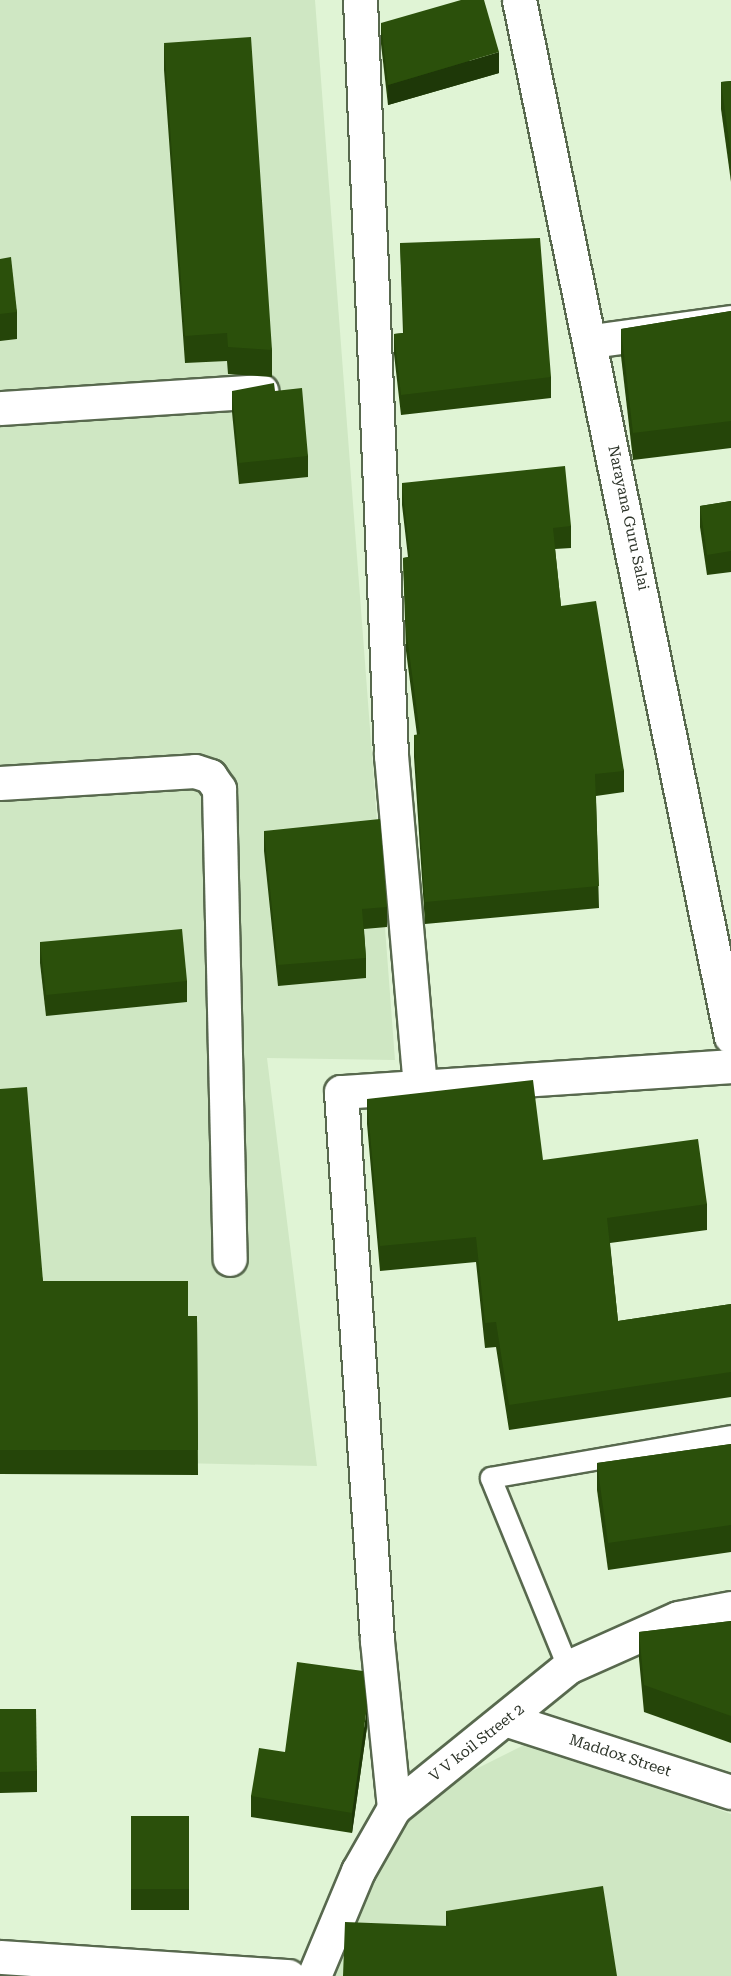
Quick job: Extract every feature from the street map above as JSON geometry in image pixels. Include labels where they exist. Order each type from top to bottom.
[{"type":"street","points":[[360,0],[391,755],[420,1087]]},
{"type":"street","name":"Narayana Guru Salai","points":[[519,0],[729,995],[731,1037]]},
{"type":"street","points":[[592,341],[731,322]]},
{"type":"street","points":[[0,408],[261,392]]},
{"type":"street","points":[[0,783],[195,771],[210,776],[219,789],[230,1259]]},
{"type":"street","points":[[394,1808],[377,1640],[341,1092],[731,1066]]},
{"type":"street","name":"V V koil Street 2","points":[[315,1976],[358,1871],[394,1808],[508,1720],[568,1667],[678,1618],[731,1608]]},
{"type":"street","name":"Maddox Street","points":[[508,1720],[731,1792]]},
{"type":"street","points":[[0,1957],[288,1976]]},
{"type":"lane","points":[[568,1667],[491,1478],[731,1436]]},
{"type":"shaded area","points":[[0,0],[315,0],[395,1060],[267,1058],[317,1466],[0,1459]]},
{"type":"shaded area","points":[[532,1741],[731,1814],[731,1976],[328,1976],[334,1942],[416,1799]]},
{"type":"building","points":[[461,0],[484,0],[499,52],[388,85],[381,23]]},
{"type":"building","points":[[251,37],[272,350],[228,347],[227,333],[185,336],[164,43]]},
{"type":"building","points":[[731,81],[731,155],[721,82]]},
{"type":"building","points":[[540,238],[551,377],[401,395],[394,334],[404,333],[400,243]]},
{"type":"building","points":[[11,257],[17,312],[0,314],[0,259]]},
{"type":"building","points":[[731,311],[731,421],[633,433],[621,329]]},
{"type":"building","points":[[274,383],[275,391],[302,388],[308,456],[239,463],[232,391]]},
{"type":"building","points":[[565,466],[571,526],[553,528],[561,606],[596,601],[624,771],[595,774],[599,886],[425,902],[414,735],[420,734],[406,629],[403,558],[410,557],[402,483]]},
{"type":"building","points":[[731,501],[731,551],[707,555],[700,506]]},
{"type":"building","points":[[380,819],[387,907],[362,909],[366,958],[278,965],[264,831]]},
{"type":"building","points":[[182,929],[187,981],[46,995],[40,942]]},
{"type":"building","points":[[533,1080],[543,1160],[698,1139],[707,1204],[607,1218],[618,1321],[731,1304],[731,1372],[509,1405],[496,1322],[485,1323],[476,1237],[380,1246],[367,1099]]},
{"type":"building","points":[[27,1087],[43,1281],[188,1281],[188,1316],[197,1316],[198,1450],[0,1450],[0,1089]]},
{"type":"building","points":[[731,1444],[731,1525],[608,1543],[597,1463]]},
{"type":"building","points":[[731,1621],[731,1716],[644,1685],[639,1632]]},
{"type":"building","points":[[297,1662],[363,1671],[367,1707],[352,1813],[251,1796],[259,1748],[285,1752]]},
{"type":"building","points":[[0,1709],[36,1709],[37,1771],[0,1772]]},
{"type":"building","points":[[131,1816],[189,1816],[189,1889],[131,1889]]},
{"type":"building","points":[[603,1886],[617,1976],[343,1976],[345,1922],[449,1926],[446,1911]]}]
